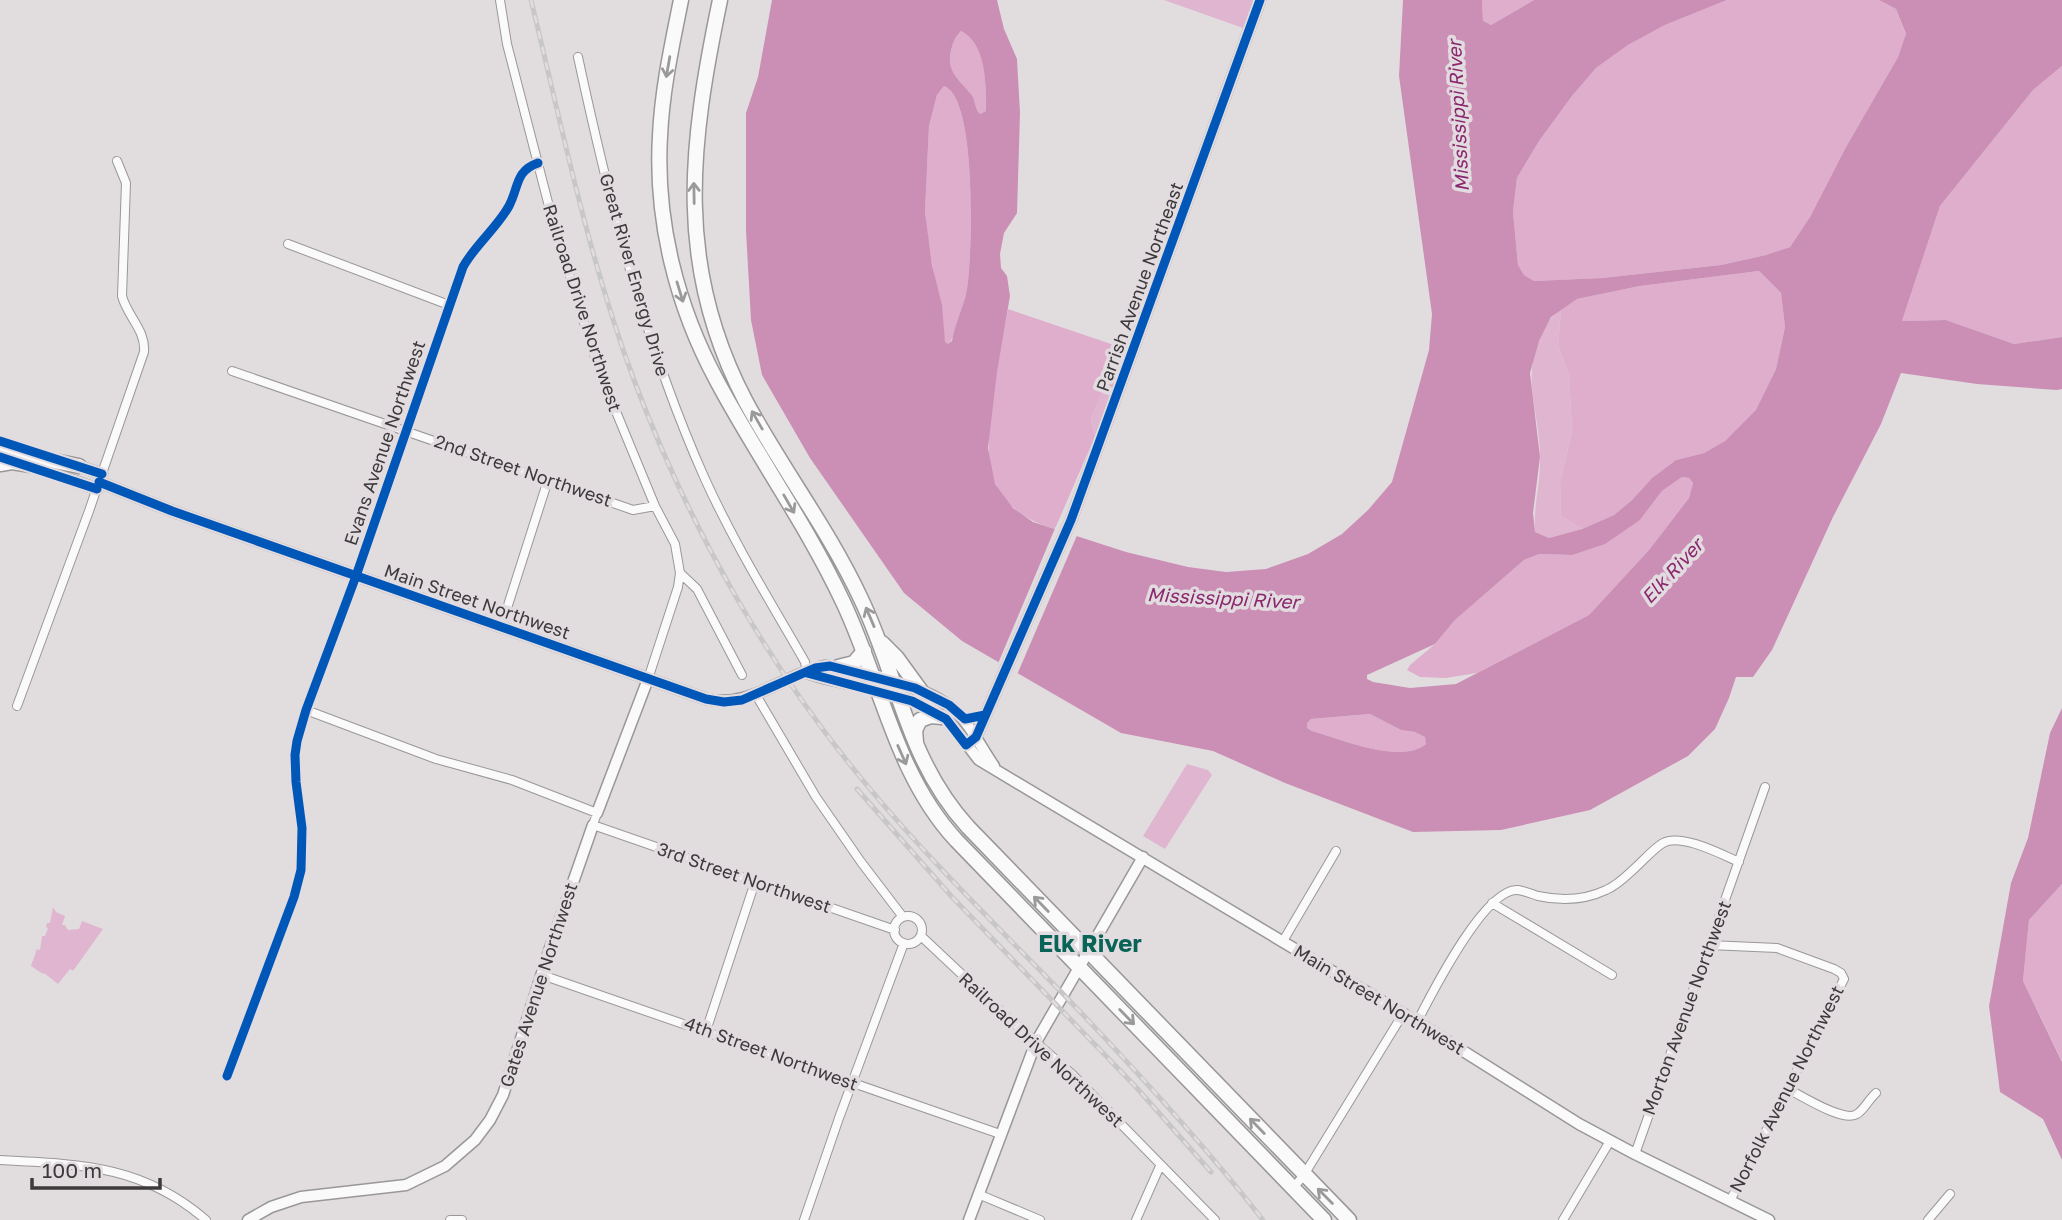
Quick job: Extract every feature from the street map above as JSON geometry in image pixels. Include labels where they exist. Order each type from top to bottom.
[{"type":"highway","points":[[681,0],[665,84],[660,150],[663,215],[680,293],[699,345],[718,382],[819,554],[853,623],[902,756],[914,781],[936,815],[964,848],[1324,1220]]},
{"type":"highway","points":[[720,0],[701,96],[694,166],[695,222],[709,308],[720,342],[746,401],[849,574],[880,641],[917,750],[960,819],[1349,1220]]},
{"type":"highway","points":[[0,432],[9,440],[46,452],[60,460]]},
{"type":"highway","points":[[0,443],[39,457],[79,466]]},
{"type":"highway","points":[[0,464],[12,462],[31,465]]},
{"type":"highway","points":[[880,641],[897,658],[921,691]]},
{"type":"highway","points":[[838,667],[854,663],[864,651]]},
{"type":"highway","points":[[917,750],[916,725],[924,718],[942,717]]},
{"type":"main road","name":"Parrish Avenue Northeast","points":[[976,737],[1070,520],[1143,327],[1260,0]]},
{"type":"main road","name":"Main Street Northwest","points":[[0,443],[79,466],[99,482]]},
{"type":"main road","name":"Main Street Northwest","points":[[0,457],[99,482],[150,503],[715,701],[742,700],[824,666],[874,676],[942,717],[979,760],[1417,1022],[1610,1141],[1730,1201],[1755,1217],[1769,1220]]},
{"type":"main road","name":"Main Street Northwest","points":[[807,673],[879,691],[895,688],[921,691],[949,705],[976,737],[995,768]]},
{"type":"main road","name":"Gates Avenue Northwest","points":[[248,1220],[285,1201],[317,1194],[405,1185],[445,1166],[475,1140],[491,1120],[503,1095],[595,819],[648,679]]},
{"type":"main road","points":[[960,716],[971,719],[985,715]]},
{"type":"main road","points":[[966,745],[976,737]]},
{"type":"main road","points":[[969,1220],[1035,1042],[1143,857]]},
{"type":"street","name":"Railroad Drive Northwest","points":[[500,0],[507,44],[552,218],[598,368],[655,506],[675,544],[680,573],[697,589],[742,675]]},
{"type":"street","name":"Great River Energy Drive","points":[[578,57],[635,291],[665,382],[719,509],[805,662],[807,673]]},
{"type":"street","points":[[17,706],[89,511],[145,345],[122,296],[126,183],[117,161]]},
{"type":"street","name":"Evans Avenue Northwest","points":[[227,1076],[294,897],[301,870],[302,828],[295,768],[297,741],[306,710],[356,576],[449,305],[470,255],[508,207],[522,172],[528,166],[538,163]]},
{"type":"street","points":[[288,244],[449,305]]},
{"type":"street","name":"2nd Street Northwest","points":[[232,371],[406,429],[633,510],[655,506]]},
{"type":"street","points":[[502,627],[548,481]]},
{"type":"street","name":"Gates Avenue Northwest","points":[[648,679],[676,594],[680,573]]},
{"type":"street","points":[[756,695],[816,797],[861,862],[903,917],[916,918],[922,929],[921,936],[914,943],[899,940],[895,925],[903,917]]},
{"type":"street","name":"3rd Street Northwest","points":[[306,710],[436,759],[512,780],[595,819],[755,882],[895,930]]},
{"type":"street","name":"Morton Avenue Northwest","points":[[1634,1154],[1765,787]]},
{"type":"street","points":[[1417,1022],[1453,957],[1481,915],[1492,903],[1514,890],[1544,897],[1575,899],[1604,892],[1620,883],[1660,845],[1671,840],[1686,842],[1739,862]]},
{"type":"street","points":[[1283,942],[1336,851]]},
{"type":"street","points":[[706,1031],[755,882]]},
{"type":"street","points":[[1492,903],[1612,975]]},
{"type":"street","name":"Railroad Drive Northwest","points":[[921,936],[1093,1095],[1215,1220]]},
{"type":"street","points":[[804,1220],[904,943]]},
{"type":"street","name":"Norfolk Avenue Northwest","points":[[1709,945],[1777,948],[1843,976],[1842,984],[1730,1201]]},
{"type":"street","name":"4th Street Northwest","points":[[542,975],[1000,1134]]},
{"type":"street","points":[[1293,1188],[1304,1175],[1403,1014]]},
{"type":"street","points":[[1788,1089],[1835,1113],[1851,1117],[1860,1113],[1876,1093]]},
{"type":"street","points":[[1563,1220],[1610,1141]]},
{"type":"street","points":[[0,1160],[79,1164],[111,1170],[149,1184],[206,1220]]},
{"type":"street","points":[[1136,1220],[1160,1166]]},
{"type":"street","points":[[978,1194],[1040,1220]]},
{"type":"street","points":[[1928,1220],[1950,1194]]},
{"type":"street","points":[[450,1220],[462,1220]]},
{"type":"shaded area","points":[[1164,0],[1253,0],[1243,28]]},
{"type":"shaded area","points":[[1482,0],[1534,0],[1491,25],[1483,22]]},
{"type":"shaded area","points":[[1727,0],[1879,0],[1896,9],[1906,35],[1898,57],[1846,147],[1810,217],[1790,247],[1721,265],[1602,278],[1534,281],[1524,275],[1518,265],[1513,212],[1517,178],[1539,141],[1572,96],[1596,68],[1628,45],[1665,25]]},
{"type":"shaded area","points":[[961,31],[976,45],[983,66],[986,111],[980,114],[973,96],[955,75],[950,64],[953,45]]},
{"type":"shaded area","points":[[2062,66],[2062,337],[2014,344],[1946,320],[1902,321],[1940,206],[2033,90]]},
{"type":"shaded area","points":[[944,86],[955,97],[963,119],[968,147],[971,214],[967,289],[949,344],[945,343],[925,212],[929,126],[937,95]]},
{"type":"shaded area","points":[[1759,271],[1781,293],[1785,327],[1776,369],[1756,411],[1725,441],[1704,453],[1676,460],[1652,478],[1614,515],[1582,529],[1561,516],[1560,483],[1572,431],[1569,375],[1558,345],[1561,309],[1577,299],[1640,286]]},
{"type":"shaded area","points":[[1008,309],[1114,345],[1113,368],[1091,418],[1095,436],[1055,529],[1029,519],[1014,508],[996,486],[991,470],[989,449],[992,399]]},
{"type":"shaded area","points":[[1561,309],[1558,345],[1569,375],[1572,431],[1560,483],[1561,516],[1582,529],[1549,538],[1535,532],[1540,457],[1532,365],[1546,326]]},
{"type":"shaded area","points":[[1114,345],[1126,349],[1095,436],[1091,418],[1113,368]]},
{"type":"shaded area","points":[[1682,477],[1689,478],[1693,483],[1689,498],[1649,550],[1589,615],[1477,673],[1446,678],[1420,677],[1407,670],[1435,644],[1455,620],[1524,560],[1539,554],[1572,555],[1640,520],[1662,491]]},
{"type":"shaded area","points":[[1370,714],[1401,730],[1426,737],[1426,744],[1415,750],[1387,751],[1354,744],[1307,728],[1307,722],[1311,719]]},
{"type":"shaded area","points":[[1187,764],[1208,770],[1212,775],[1165,849],[1143,836]]},
{"type":"shaded area","points":[[2062,884],[2062,1061],[2023,981],[2029,920]]},
{"type":"shaded area","points":[[53,907],[56,912],[65,916],[62,925],[68,930],[79,929],[82,921],[103,929],[73,971],[70,969],[58,984],[31,966],[37,949],[40,950],[42,936],[45,936],[47,923],[50,923]]},
{"type":"water","name":"Mississippi River","points":[[772,0],[997,0],[1004,29],[1017,59],[1020,113],[1017,213],[1004,233],[1000,254],[1001,268],[1007,276],[1010,296],[988,448],[995,484],[1013,508],[1033,522],[1126,552],[1188,567],[1226,572],[1266,569],[1308,554],[1342,534],[1368,510],[1392,482],[1429,350],[1432,314],[1399,76],[1403,0],[1482,0],[1483,21],[1491,25],[1534,0],[1727,0],[1665,25],[1628,45],[1596,68],[1539,141],[1517,178],[1513,212],[1518,265],[1524,275],[1534,281],[1602,278],[1721,265],[1790,247],[1810,217],[1846,147],[1898,57],[1906,34],[1896,9],[1879,0],[2062,0],[2062,66],[2033,90],[1940,206],[1902,321],[1946,320],[2014,344],[2062,337],[2062,389],[1977,384],[1901,373],[1881,424],[1833,517],[1772,650],[1753,677],[1736,677],[1715,729],[1688,756],[1590,810],[1501,830],[1413,832],[1285,783],[1213,751],[1121,733],[962,641],[904,593],[810,458],[762,375],[751,320],[746,231],[746,113],[758,77]],"holes":[[[961,31],[970,37],[980,56],[985,79],[986,111],[980,114],[973,96],[952,70],[950,58],[954,40]],[[944,86],[955,97],[963,119],[970,180],[967,289],[952,341],[948,344],[945,342],[942,305],[932,265],[925,212],[929,126],[937,95]],[[1759,271],[1781,293],[1785,327],[1776,369],[1756,410],[1725,441],[1704,453],[1676,460],[1652,478],[1614,515],[1582,529],[1549,538],[1535,532],[1533,513],[1540,457],[1530,373],[1539,341],[1551,317],[1577,299],[1640,286]],[[1682,477],[1689,478],[1693,483],[1689,498],[1649,550],[1589,615],[1456,684],[1410,688],[1367,679],[1367,675],[1435,644],[1455,620],[1524,560],[1539,554],[1572,555],[1605,544],[1640,520],[1662,491]],[[1370,714],[1401,730],[1425,737],[1426,744],[1415,750],[1387,751],[1312,731],[1307,728],[1311,719]]]},
{"type":"water","points":[[2062,708],[2062,884],[2029,920],[2023,981],[2062,1062],[2062,1160],[2043,1119],[2000,1092],[1989,1006],[2011,883],[2028,838],[2050,733]]},
{"type":"pier","points":[[1056,526],[1078,533],[1016,677],[997,666]]},
{"type":"railway","points":[[531,0],[603,287],[634,380],[656,435],[706,542],[765,646],[833,743],[893,816],[1142,1078],[1263,1220]]},
{"type":"railway","points":[[857,789],[952,897],[1136,1087],[1211,1172]]},
{"type":"cycle path","points":[[807,673],[912,701],[946,719],[966,745],[976,737],[1071,520],[1260,0]]},
{"type":"cycle path","points":[[227,1076],[294,897],[301,870],[302,828],[295,755],[306,710],[356,576],[463,267],[504,214],[521,175],[538,163]]},
{"type":"cycle path","points":[[0,441],[102,474]]},
{"type":"cycle path","points":[[0,457],[97,489]]},
{"type":"cycle path","points":[[99,482],[172,511],[706,699],[724,702],[742,700],[815,668],[830,666],[915,688],[949,705],[965,719],[985,715]]},
{"type":"district","name":"Elk River","points":[[1090,944]]}]
